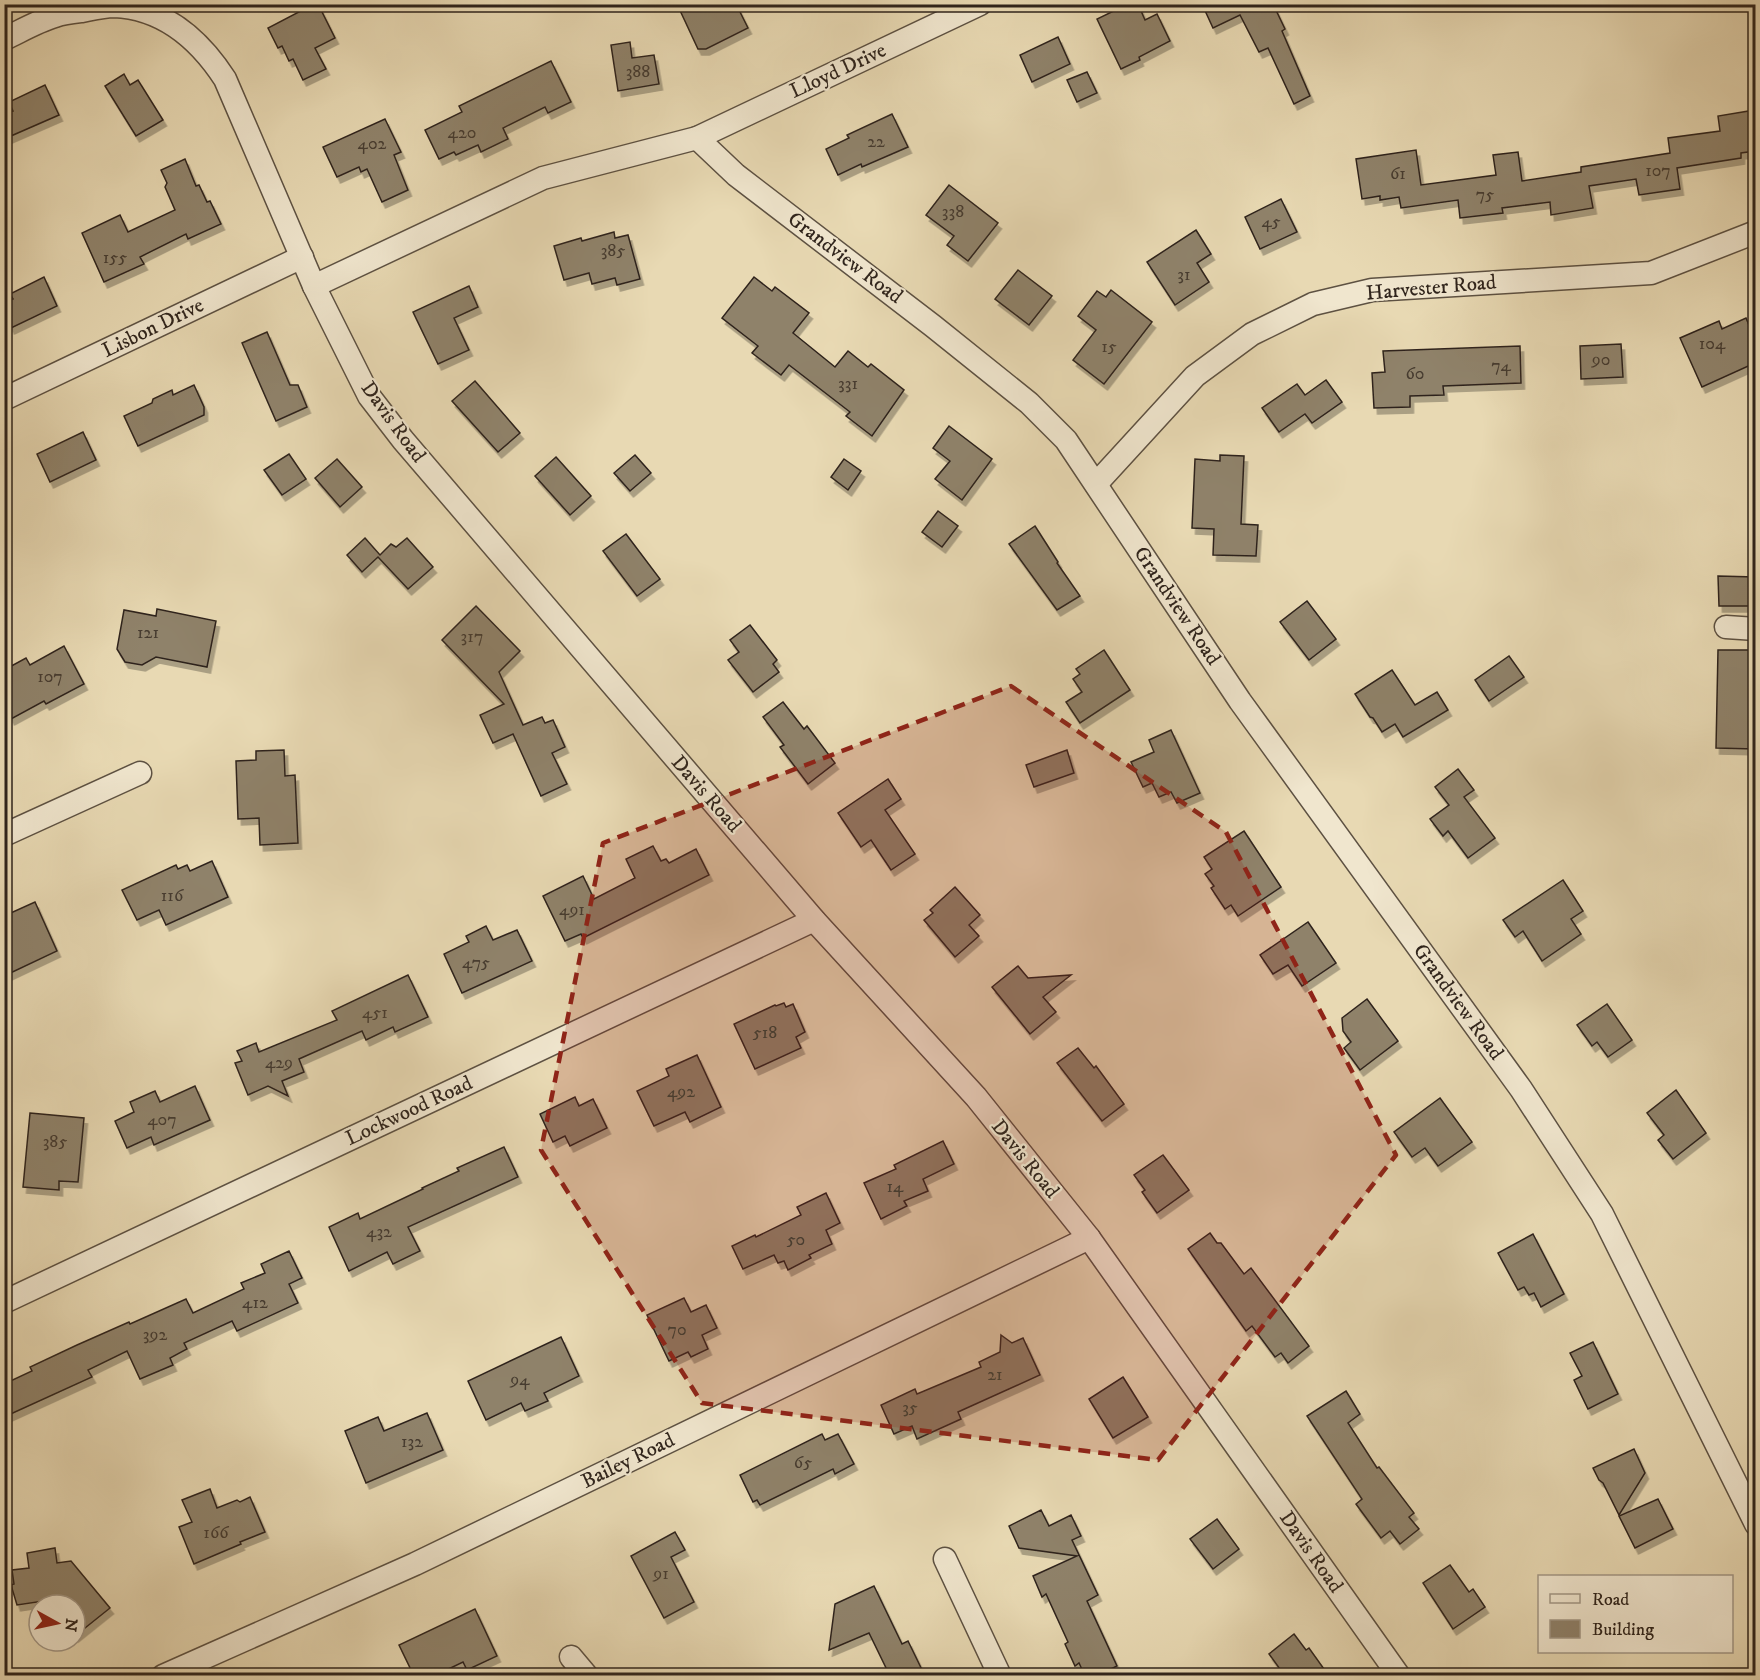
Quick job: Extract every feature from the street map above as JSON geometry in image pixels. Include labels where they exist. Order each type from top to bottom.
[{"type":"street","name":"Lloyd Drive","points":[[697,138],[980,4]]},
{"type":"street","name":"Davis Road","points":[[4,39],[55,15],[112,6],[135,9],[159,17],[182,30],[199,44],[225,79],[315,286],[369,396],[403,440],[814,920],[976,1097],[1089,1238],[1399,1676]]},
{"type":"street","points":[[315,286],[543,178],[697,138]]},
{"type":"street","name":"Grandview Road","points":[[697,138],[736,175],[933,326],[1029,403],[1066,440],[1240,701],[1521,1089],[1602,1214],[1755,1524]]},
{"type":"street","name":"Harvester Road","points":[[1096,484],[1195,376],[1252,334],[1313,304],[1372,290],[1651,273],[1755,232]]},
{"type":"street","name":"Lisbon Drive","points":[[4,399],[302,257]]},
{"type":"street","points":[[1726,627],[1755,629]]},
{"type":"street","points":[[4,835],[140,773]]},
{"type":"street","name":"Lockwood Road","points":[[4,1302],[814,920]]},
{"type":"street","name":"Bailey Road","points":[[163,1676],[415,1564],[1089,1238]]},
{"type":"street","points":[[945,1559],[1000,1676]]},
{"type":"street","points":[[571,1658],[586,1676]]},
{"type":"highlighted area","points":[[1011,686],[1226,832],[1396,1155],[1158,1460],[702,1403],[541,1150],[603,843]]},
{"type":"building","points":[[318,4],[335,38],[315,48],[326,69],[303,80],[293,59],[289,61],[282,46],[278,48],[268,28]]},
{"type":"building","points":[[677,4],[736,4],[748,28],[706,49],[698,49]]},
{"type":"building","points":[[1128,4],[1138,4],[1145,20],[1157,14],[1170,41],[1121,69],[1097,19]]},
{"type":"building","points":[[1202,4],[1273,4],[1285,29],[1282,31],[1310,96],[1294,104],[1268,48],[1259,52],[1240,15],[1213,28]]},
{"type":"building","points":[[1058,37],[1070,64],[1032,82],[1020,55]]},
{"type":"building","points":[[630,42],[632,58],[654,55],[659,84],[618,91],[611,45]]},
{"type":"building","points":[[551,61],[571,102],[548,113],[545,107],[503,128],[508,139],[481,152],[478,145],[456,155],[454,152],[439,159],[425,130],[462,112],[459,106]]},
{"type":"building","points":[[1087,72],[1097,93],[1077,102],[1067,80]]},
{"type":"building","points":[[124,74],[130,85],[138,80],[163,120],[136,136],[105,86]]},
{"type":"building","points":[[45,85],[59,115],[4,139],[4,114],[13,111],[9,102]]},
{"type":"building","points":[[1755,110],[1755,151],[1741,153],[1741,158],[1677,168],[1680,189],[1639,195],[1636,179],[1589,186],[1593,208],[1551,215],[1550,202],[1502,208],[1503,213],[1460,218],[1458,200],[1401,208],[1399,197],[1380,200],[1380,196],[1362,199],[1356,159],[1416,150],[1421,185],[1496,175],[1493,155],[1518,152],[1522,181],[1581,172],[1581,167],[1670,153],[1668,138],[1720,131],[1718,116]]},
{"type":"building","points":[[892,114],[908,147],[838,175],[826,149],[849,138],[847,135]]},
{"type":"building","points":[[385,119],[401,152],[394,155],[408,190],[382,202],[367,169],[361,172],[359,167],[337,177],[323,147]]},
{"type":"building","points":[[185,159],[196,186],[199,185],[207,202],[210,201],[221,224],[188,239],[186,234],[140,257],[144,264],[104,282],[82,233],[120,215],[128,232],[175,210],[165,187],[167,183],[161,170]]},
{"type":"building","points":[[949,185],[998,223],[968,261],[947,245],[954,236],[926,215]]},
{"type":"building","points":[[1281,199],[1297,232],[1260,249],[1245,217]]},
{"type":"building","points":[[1196,230],[1211,254],[1197,263],[1209,282],[1175,305],[1147,262]]},
{"type":"building","points":[[614,232],[615,238],[628,235],[640,279],[617,285],[615,278],[592,284],[589,273],[564,280],[554,246]]},
{"type":"building","points":[[1018,270],[1052,296],[1029,325],[995,299]]},
{"type":"building","points":[[44,277],[57,306],[11,328],[4,315],[4,303],[13,299],[10,294]]},
{"type":"building","points":[[754,277],[772,291],[775,287],[809,313],[793,333],[835,367],[848,351],[868,367],[871,364],[904,390],[872,436],[846,416],[850,412],[789,365],[781,375],[752,353],[758,346],[722,318]]},
{"type":"building","points":[[469,286],[478,307],[454,318],[469,350],[438,364],[413,312]]},
{"type":"building","points":[[1111,290],[1152,322],[1104,384],[1073,360],[1096,330],[1078,316],[1097,291],[1106,297]]},
{"type":"building","points":[[1746,318],[1755,340],[1755,363],[1702,387],[1680,338],[1719,321],[1722,329]]},
{"type":"building","points":[[267,332],[290,385],[298,385],[307,407],[276,421],[242,343]]},
{"type":"building","points":[[1621,344],[1623,377],[1581,379],[1580,346]]},
{"type":"building","points":[[1520,346],[1521,383],[1443,386],[1444,395],[1410,396],[1410,407],[1374,408],[1372,373],[1385,372],[1383,351]]},
{"type":"building","points":[[1326,380],[1342,402],[1312,423],[1305,414],[1279,432],[1262,408],[1297,384],[1305,395]]},
{"type":"building","points":[[475,381],[520,433],[498,452],[452,401]]},
{"type":"building","points":[[194,385],[204,407],[204,415],[138,446],[124,416],[152,403],[153,399],[172,390],[173,395]]},
{"type":"building","points":[[949,426],[992,459],[962,500],[935,479],[950,461],[933,448]]},
{"type":"building","points":[[83,432],[96,460],[50,482],[37,454]]},
{"type":"building","points":[[289,454],[306,479],[282,495],[264,470]]},
{"type":"building","points":[[635,455],[651,473],[630,491],[614,473]]},
{"type":"building","points":[[1220,455],[1244,456],[1241,524],[1258,525],[1256,556],[1213,555],[1214,529],[1192,528],[1195,459],[1220,461]]},
{"type":"building","points":[[556,457],[591,496],[570,515],[535,476]]},
{"type":"building","points":[[337,459],[362,487],[340,507],[315,478]]},
{"type":"building","points":[[844,459],[861,471],[848,490],[831,477]]},
{"type":"building","points":[[938,511],[958,526],[942,547],[922,532]]},
{"type":"building","points":[[1035,526],[1080,596],[1057,610],[1009,544]]},
{"type":"building","points":[[626,534],[660,579],[637,596],[603,551]]},
{"type":"building","points":[[365,538],[380,555],[391,544],[396,547],[407,538],[433,567],[408,589],[378,557],[362,572],[347,555]]},
{"type":"building","points":[[1718,576],[1755,577],[1755,606],[1719,606]]},
{"type":"building","points":[[1307,601],[1336,639],[1309,660],[1280,622]]},
{"type":"building","points":[[476,606],[520,651],[499,672],[523,725],[542,717],[545,723],[553,720],[565,747],[552,753],[567,784],[541,796],[513,734],[493,743],[480,715],[504,704],[442,640]]},
{"type":"building","points":[[157,609],[216,621],[207,667],[156,657],[142,665],[125,662],[117,649],[124,610],[156,616]]},
{"type":"building","points":[[750,625],[777,660],[773,664],[779,672],[753,692],[728,660],[739,652],[730,640]]},
{"type":"building","points":[[64,646],[84,684],[46,704],[44,701],[11,719],[4,706],[4,670],[26,658],[30,665]]},
{"type":"building","points":[[1104,650],[1130,690],[1080,723],[1066,702],[1082,692],[1073,679],[1080,674],[1076,669]]},
{"type":"building","points":[[1718,650],[1755,650],[1755,749],[1716,748]]},
{"type":"building","points":[[1509,656],[1524,677],[1489,701],[1475,680]]},
{"type":"building","points":[[1392,670],[1415,705],[1437,692],[1448,710],[1403,737],[1395,724],[1382,732],[1355,694]]},
{"type":"building","points":[[783,702],[804,729],[807,726],[835,763],[808,784],[780,747],[784,745],[763,717]]},
{"type":"building","points":[[1171,730],[1200,793],[1177,803],[1171,792],[1159,797],[1152,783],[1143,787],[1131,762],[1154,752],[1149,740]]},
{"type":"building","points":[[284,750],[285,776],[295,775],[298,843],[260,845],[259,818],[238,819],[236,761],[256,760],[256,751]]},
{"type":"building","points":[[1067,750],[1074,773],[1034,787],[1026,765]]},
{"type":"building","points":[[1458,769],[1474,790],[1464,797],[1495,838],[1468,858],[1448,831],[1443,836],[1430,819],[1449,805],[1435,787]]},
{"type":"building","points":[[888,779],[901,799],[885,810],[915,854],[891,870],[871,840],[861,847],[838,813]]},
{"type":"building","points":[[1244,831],[1281,887],[1238,916],[1231,905],[1225,909],[1211,888],[1214,886],[1205,874],[1212,869],[1204,857]]},
{"type":"building","points":[[653,846],[661,861],[666,859],[669,863],[696,849],[709,875],[583,938],[581,934],[565,941],[543,896],[583,876],[594,899],[635,878],[626,859]]},
{"type":"building","points":[[212,861],[228,897],[166,925],[159,910],[137,920],[122,890],[176,865],[178,869],[187,865],[190,871]]},
{"type":"building","points":[[1563,880],[1583,911],[1571,919],[1581,934],[1542,961],[1523,931],[1515,937],[1503,920]]},
{"type":"building","points":[[955,887],[980,915],[969,925],[979,936],[955,957],[924,920],[933,913],[930,910]]},
{"type":"building","points":[[35,902],[57,951],[4,976],[4,916]]},
{"type":"building","points":[[1308,922],[1336,963],[1302,986],[1288,965],[1273,974],[1260,955]]},
{"type":"building","points":[[486,926],[493,940],[517,930],[532,961],[462,993],[444,954],[469,942],[466,936]]},
{"type":"building","points":[[1018,966],[1028,978],[1071,975],[1043,997],[1056,1012],[1030,1034],[992,987]]},
{"type":"building","points":[[408,975],[428,1017],[395,1032],[393,1027],[366,1040],[362,1031],[299,1059],[304,1072],[282,1081],[288,1096],[268,1086],[248,1095],[235,1063],[242,1061],[237,1051],[256,1043],[259,1052],[337,1020],[332,1011]]},
{"type":"building","points":[[1367,999],[1398,1041],[1360,1070],[1344,1048],[1351,1042],[1343,1031],[1342,1018]]},
{"type":"building","points":[[784,1003],[786,1007],[793,1004],[805,1032],[796,1037],[801,1048],[755,1069],[734,1024]]},
{"type":"building","points":[[1607,1004],[1632,1040],[1608,1057],[1597,1042],[1592,1046],[1577,1025]]},
{"type":"building","points":[[1078,1048],[1094,1068],[1096,1066],[1124,1104],[1102,1121],[1057,1063]]},
{"type":"building","points":[[697,1055],[721,1107],[690,1122],[685,1112],[654,1126],[637,1091],[669,1076],[666,1069]]},
{"type":"building","points":[[195,1086],[210,1120],[154,1145],[151,1137],[127,1148],[115,1121],[134,1112],[130,1102],[155,1091],[160,1102]]},
{"type":"building","points":[[1676,1090],[1706,1133],[1673,1159],[1658,1140],[1664,1135],[1647,1113]]},
{"type":"building","points":[[575,1097],[579,1106],[593,1099],[607,1128],[570,1146],[565,1136],[553,1142],[540,1114]]},
{"type":"building","points":[[1440,1098],[1472,1142],[1438,1166],[1425,1148],[1412,1157],[1394,1132]]},
{"type":"building","points":[[30,1113],[84,1118],[78,1182],[59,1181],[59,1190],[23,1187]]},
{"type":"building","points":[[943,1141],[954,1164],[923,1179],[928,1191],[904,1201],[907,1206],[881,1219],[864,1183],[896,1169],[894,1165]]},
{"type":"building","points":[[504,1147],[518,1177],[408,1227],[420,1251],[393,1264],[387,1252],[349,1271],[329,1227],[358,1213],[360,1219],[459,1171],[457,1168]]},
{"type":"building","points":[[1163,1155],[1189,1190],[1157,1213],[1142,1192],[1145,1190],[1134,1175]]},
{"type":"building","points":[[826,1193],[840,1223],[826,1230],[832,1244],[809,1255],[811,1258],[788,1270],[784,1261],[778,1263],[774,1255],[743,1269],[732,1246],[801,1215],[797,1207]]},
{"type":"building","points":[[1210,1233],[1217,1243],[1221,1243],[1244,1274],[1251,1268],[1309,1346],[1288,1363],[1281,1353],[1275,1357],[1252,1326],[1246,1331],[1188,1249]]},
{"type":"building","points":[[1533,1234],[1564,1294],[1541,1307],[1534,1293],[1529,1295],[1524,1287],[1518,1290],[1498,1253]]},
{"type":"building","points":[[289,1251],[302,1278],[289,1284],[298,1303],[237,1331],[232,1321],[184,1343],[187,1349],[170,1358],[173,1365],[140,1379],[127,1351],[88,1370],[92,1377],[4,1417],[4,1384],[32,1371],[30,1367],[186,1299],[193,1313],[244,1289],[241,1283],[265,1273],[261,1264]]},
{"type":"building","points":[[684,1298],[691,1312],[706,1305],[717,1328],[702,1335],[708,1349],[691,1357],[688,1352],[669,1361],[647,1315]]},
{"type":"building","points":[[1001,1335],[1012,1343],[1023,1338],[1040,1375],[958,1412],[961,1419],[917,1439],[912,1426],[894,1434],[881,1405],[915,1389],[917,1394],[981,1367],[979,1362],[1000,1352]]},
{"type":"building","points":[[561,1337],[579,1376],[544,1393],[548,1401],[525,1411],[521,1403],[486,1420],[468,1381]]},
{"type":"building","points":[[1593,1342],[1618,1394],[1588,1409],[1574,1380],[1582,1376],[1570,1353]]},
{"type":"building","points":[[1123,1377],[1148,1417],[1113,1438],[1089,1399]]},
{"type":"building","points":[[1346,1391],[1360,1414],[1348,1423],[1377,1468],[1379,1467],[1414,1513],[1409,1517],[1419,1529],[1400,1544],[1390,1531],[1381,1538],[1356,1504],[1362,1499],[1307,1416]]},
{"type":"building","points":[[427,1413],[443,1450],[366,1483],[345,1431],[378,1417],[384,1431]]},
{"type":"building","points":[[822,1434],[825,1440],[838,1434],[854,1464],[835,1474],[833,1469],[760,1505],[757,1500],[753,1502],[740,1475]]},
{"type":"building","points":[[1634,1449],[1645,1473],[1619,1515],[1593,1468]]},
{"type":"building","points":[[210,1489],[217,1508],[250,1497],[265,1532],[194,1564],[179,1527],[192,1522],[182,1500]]},
{"type":"building","points":[[1658,1499],[1673,1529],[1635,1548],[1619,1516]]},
{"type":"building","points":[[1041,1510],[1049,1526],[1071,1515],[1081,1536],[1072,1540],[1098,1595],[1087,1601],[1117,1666],[1097,1676],[1085,1676],[1079,1663],[1075,1666],[1065,1644],[1068,1642],[1046,1594],[1042,1597],[1033,1576],[1077,1556],[1019,1548],[1009,1526]]},
{"type":"building","points":[[1217,1519],[1239,1549],[1213,1569],[1190,1539]]},
{"type":"building","points":[[675,1532],[685,1550],[671,1557],[694,1602],[664,1618],[631,1556]]},
{"type":"building","points":[[55,1548],[57,1563],[71,1561],[110,1608],[87,1626],[87,1593],[27,1593],[27,1604],[17,1605],[11,1585],[14,1584],[12,1570],[29,1568],[27,1553]]},
{"type":"building","points":[[1450,1565],[1469,1592],[1473,1589],[1485,1607],[1453,1629],[1423,1583]]},
{"type":"building","points":[[874,1586],[902,1644],[908,1641],[925,1676],[890,1676],[869,1633],[829,1650],[835,1604]]},
{"type":"building","points":[[475,1609],[497,1656],[467,1670],[463,1662],[434,1676],[414,1676],[399,1645]]},
{"type":"building","points":[[1294,1634],[1306,1650],[1309,1648],[1329,1676],[1285,1676],[1269,1654]]}]
